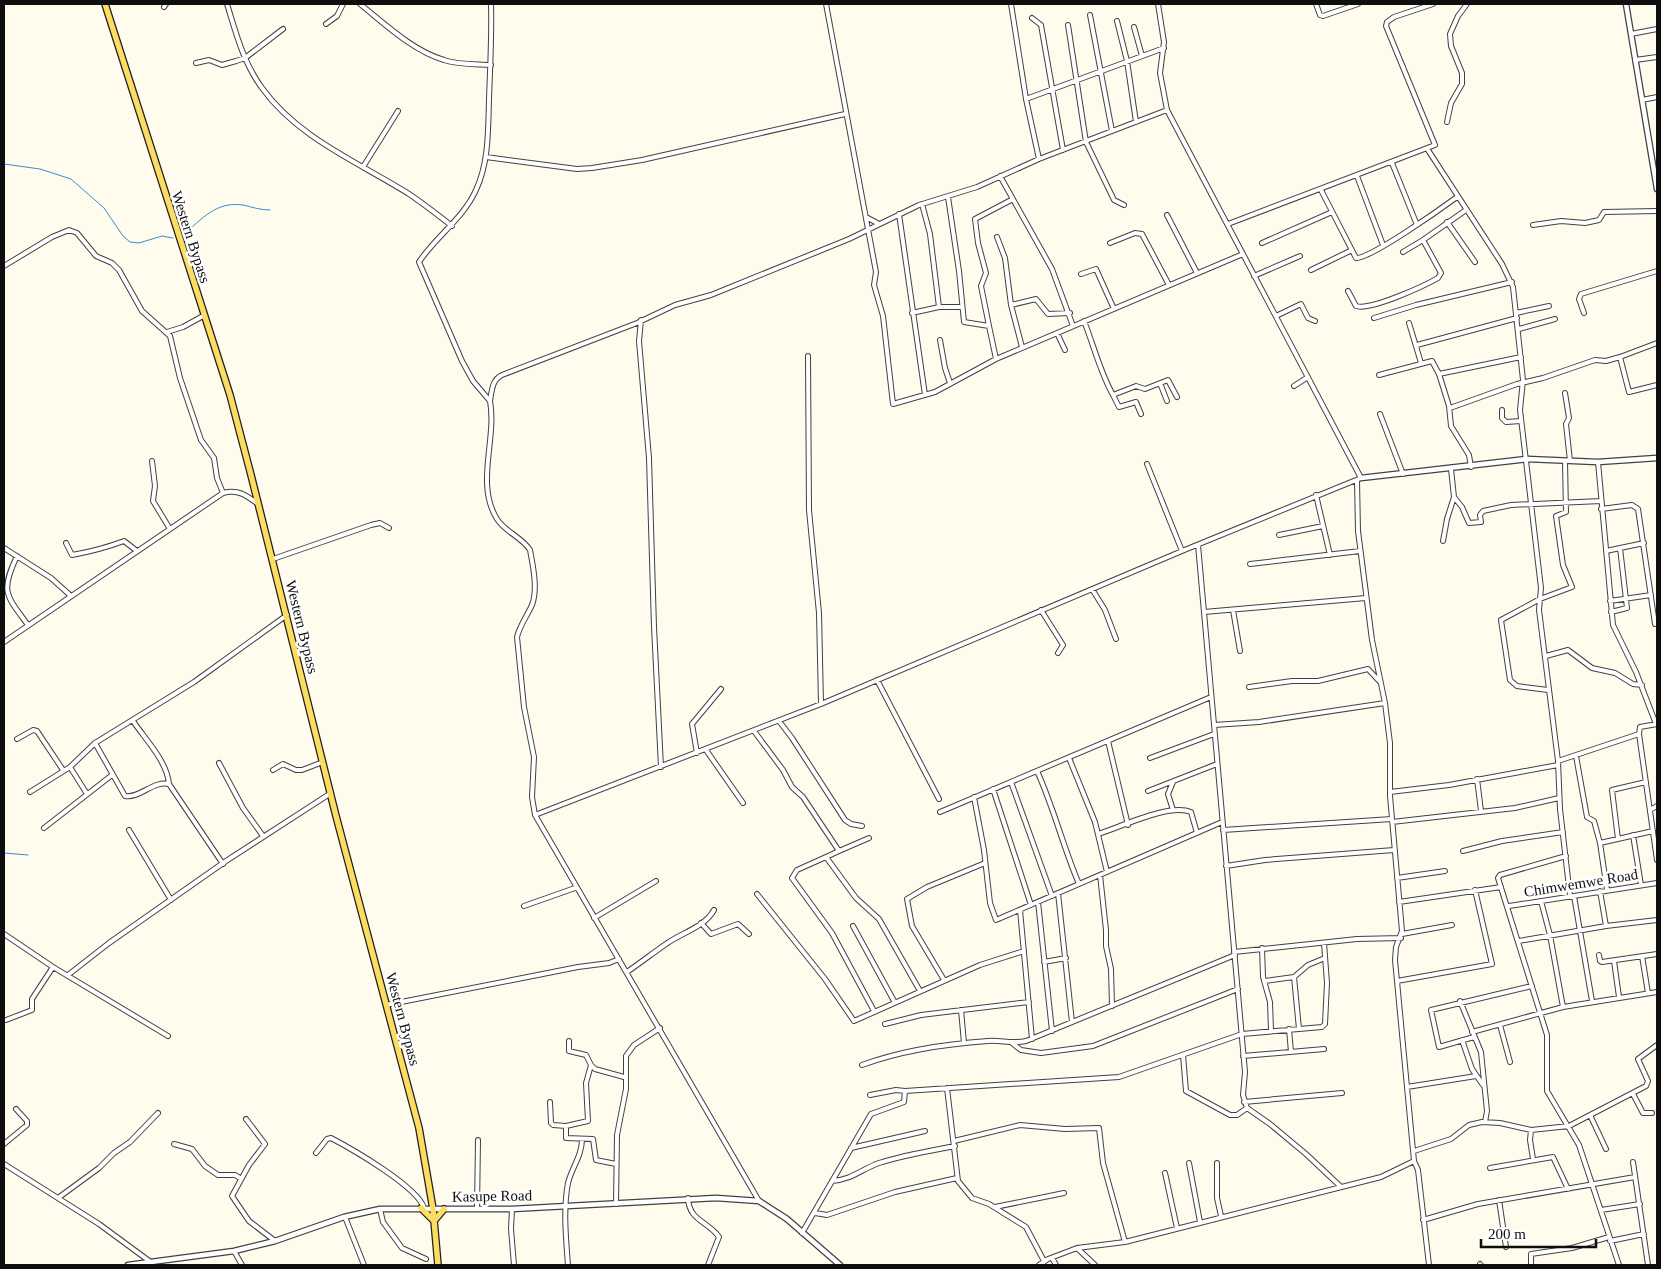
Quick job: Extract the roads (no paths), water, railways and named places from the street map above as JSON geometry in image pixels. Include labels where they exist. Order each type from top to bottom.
[{"type":"main road","name":"Western Bypass","points":[[105,4],[203,316],[230,395],[331,793],[419,1128],[433,1209],[438,1265]]},
{"type":"main road","points":[[431,1199],[438,1207],[444,1209],[434,1221],[424,1208],[431,1199]]},
{"type":"street","points":[[227,4],[238,43],[245,58],[261,86],[276,104],[313,137],[410,195],[452,226]]},
{"type":"street","points":[[326,24],[337,16],[343,4]]},
{"type":"street","points":[[360,4],[405,38],[435,57],[454,63],[491,65]]},
{"type":"street","points":[[490,401],[473,381],[466,368],[419,262],[452,226],[476,190],[486,157],[491,65],[491,4]]},
{"type":"street","points":[[826,4],[876,272],[874,285],[883,316],[892,402],[894,404],[935,392],[1022,347],[1243,254]]},
{"type":"street","points":[[1011,4],[1026,99],[1039,159]]},
{"type":"street","points":[[1158,4],[1164,48],[1160,73],[1167,110],[1308,377],[1359,479],[1356,506],[1360,551],[1390,743],[1390,792],[1401,936],[1395,950],[1397,981],[1414,1161],[1418,1170],[1428,1265]]},
{"type":"street","points":[[1316,4],[1320,15],[1323,16],[1358,4]]},
{"type":"street","points":[[1228,224],[1435,146],[1386,26],[1387,22],[1394,17],[1433,4]]},
{"type":"street","points":[[1447,122],[1451,103],[1462,84],[1462,73],[1451,46],[1450,34],[1458,16],[1467,4]]},
{"type":"street","points":[[1626,4],[1657,189]]},
{"type":"street","points":[[1090,15],[1102,70],[1112,131]]},
{"type":"street","points":[[1032,18],[1041,26],[1063,150]]},
{"type":"street","points":[[1117,21],[1127,61],[1136,122]]},
{"type":"street","points":[[1068,25],[1086,142],[1114,200],[1124,205]]},
{"type":"street","points":[[1134,27],[1142,56]]},
{"type":"street","points":[[196,63],[209,60],[222,65],[245,58],[283,28]]},
{"type":"street","points":[[1631,34],[1657,30]]},
{"type":"street","points":[[1026,99],[1164,48]]},
{"type":"street","points":[[1636,60],[1657,57]]},
{"type":"street","points":[[1642,100],[1657,97]]},
{"type":"street","points":[[759,1202],[660,1028],[575,888],[535,815],[532,797],[533,745],[524,707],[517,637],[520,626],[533,602],[533,574],[530,550],[502,526],[491,508],[487,492],[492,430],[490,401],[496,378],[641,320],[675,304],[711,295],[849,239],[868,228],[922,204],[977,187],[1039,159],[1167,110]]},
{"type":"street","points":[[363,167],[398,111]]},
{"type":"street","points":[[486,157],[577,169],[592,168],[642,160],[845,114]]},
{"type":"street","points":[[1428,150],[1512,282],[1524,383],[1520,404],[1521,420],[1532,503],[1540,600],[1539,610],[1558,763],[1559,798],[1572,896],[1580,929],[1592,1001]]},
{"type":"street","points":[[1392,163],[1417,225]]},
{"type":"street","points":[[1000,176],[1052,269],[1070,313],[1073,326]]},
{"type":"street","points":[[1356,176],[1383,245]]},
{"type":"street","points":[[1321,190],[1356,258],[1361,258],[1417,225],[1457,197]]},
{"type":"street","points":[[948,197],[965,324],[975,322],[989,326]]},
{"type":"street","points":[[996,359],[981,286],[986,273],[978,243],[975,219],[1013,198]]},
{"type":"street","points":[[922,204],[930,234],[939,307]]},
{"type":"street","points":[[1403,252],[1466,210]]},
{"type":"street","points":[[1533,225],[1561,221],[1589,223],[1599,220],[1602,213],[1610,211],[1632,213],[1657,211]]},
{"type":"street","points":[[1262,242],[1332,212]]},
{"type":"street","points":[[899,214],[925,394]]},
{"type":"street","points":[[1167,214],[1197,273]]},
{"type":"street","points":[[865,216],[879,224]]},
{"type":"street","points":[[1447,222],[1474,262]]},
{"type":"street","points":[[4,266],[64,231],[78,233],[91,252],[119,270],[142,311],[170,336],[180,378],[201,440],[212,454],[223,493]]},
{"type":"street","points":[[1110,243],[1135,233],[1142,234],[1169,285]]},
{"type":"street","points":[[997,237],[1005,258],[1011,306],[1022,347]]},
{"type":"street","points":[[1348,290],[1356,306],[1362,307],[1396,296],[1438,278],[1440,273],[1423,240]]},
{"type":"street","points":[[1311,270],[1352,250]]},
{"type":"street","points":[[1254,276],[1300,256]]},
{"type":"street","points":[[1081,274],[1096,269],[1114,309]]},
{"type":"street","points":[[1584,313],[1579,299],[1581,294],[1614,286],[1657,271]]},
{"type":"street","points":[[1374,318],[1512,282]]},
{"type":"street","points":[[1011,306],[1036,299],[1048,314],[1070,313]]},
{"type":"street","points":[[1276,316],[1301,304],[1308,318],[1315,321]]},
{"type":"street","points":[[1416,345],[1549,306]]},
{"type":"street","points":[[912,312],[939,307],[962,307]]},
{"type":"street","points":[[167,332],[183,327],[203,316]]},
{"type":"street","points":[[1519,329],[1555,319]]},
{"type":"street","points":[[641,320],[639,342],[649,458],[654,627],[661,767]]},
{"type":"street","points":[[1084,321],[1097,354],[1102,375],[1119,407],[1136,402],[1141,414]]},
{"type":"street","points":[[1410,323],[1421,363]]},
{"type":"street","points":[[1057,333],[1065,350]]},
{"type":"street","points":[[940,340],[950,383]]},
{"type":"street","points":[[1450,408],[1595,360],[1620,357],[1657,343]]},
{"type":"street","points":[[808,356],[809,510],[819,612],[821,704]]},
{"type":"street","points":[[1439,374],[1521,356]]},
{"type":"street","points":[[1620,357],[1628,392],[1657,385]]},
{"type":"street","points":[[1379,375],[1432,361],[1439,374],[1450,408],[1453,430],[1469,455],[1471,466]]},
{"type":"street","points":[[1294,386],[1308,377]]},
{"type":"street","points":[[1112,395],[1136,386],[1145,388],[1170,381],[1177,397]]},
{"type":"street","points":[[1160,384],[1167,401]]},
{"type":"street","points":[[1565,393],[1569,418],[1566,424],[1570,461]]},
{"type":"street","points":[[1502,410],[1502,418],[1506,422],[1521,420]]},
{"type":"street","points":[[1380,414],[1403,474]]},
{"type":"street","points":[[535,815],[821,704],[1182,551],[1359,479],[1527,459],[1598,462],[1657,458]]},
{"type":"street","points":[[152,461],[155,486],[152,501],[170,529]]},
{"type":"street","points":[[1548,690],[1518,686],[1510,680],[1501,620],[1540,600],[1572,587],[1563,565],[1556,521],[1556,514],[1566,512],[1565,461]]},
{"type":"street","points":[[1598,462],[1611,612],[1616,634],[1642,685],[1657,724],[1640,727],[1639,734],[1657,860]]},
{"type":"street","points":[[1147,464],[1182,551]]},
{"type":"street","points":[[1444,542],[1447,519],[1454,497],[1451,469]]},
{"type":"street","points":[[4,642],[223,493],[241,492],[258,504]]},
{"type":"street","points":[[1316,495],[1330,555]]},
{"type":"street","points":[[1454,497],[1462,507],[1469,523],[1472,524],[1481,522],[1480,515],[1483,511],[1511,504],[1601,501]]},
{"type":"street","points":[[1601,509],[1623,505],[1636,506],[1644,543],[1655,624]]},
{"type":"street","points":[[273,559],[371,525],[380,523],[390,528]]},
{"type":"street","points":[[1278,535],[1323,526]]},
{"type":"street","points":[[66,543],[72,555],[88,550],[111,548],[124,541],[136,551]]},
{"type":"street","points":[[1606,551],[1644,543]]},
{"type":"street","points":[[1198,545],[1244,1056],[1244,1102],[1247,1108],[1293,1143],[1340,1186]]},
{"type":"street","points":[[4,548],[51,578],[71,596]]},
{"type":"street","points":[[1611,612],[1627,609],[1620,548]]},
{"type":"street","points":[[1250,564],[1360,551]]},
{"type":"street","points":[[16,556],[6,580],[6,592],[28,625]]},
{"type":"street","points":[[1092,589],[1105,610],[1116,639]]},
{"type":"street","points":[[1610,600],[1651,595]]},
{"type":"street","points":[[1204,612],[1366,598]]},
{"type":"street","points":[[1041,610],[1063,644],[1063,648],[1058,653]]},
{"type":"street","points":[[1233,610],[1240,651]]},
{"type":"street","points":[[30,792],[70,767],[95,743],[194,682],[287,615]]},
{"type":"street","points":[[1546,656],[1568,650],[1593,669],[1614,673],[1633,684],[1642,685]]},
{"type":"street","points":[[1249,687],[1290,681],[1310,682],[1368,669],[1381,684]]},
{"type":"street","points":[[877,680],[939,799]]},
{"type":"street","points":[[697,753],[692,724],[721,689]]},
{"type":"street","points":[[940,812],[1211,697]]},
{"type":"street","points":[[1214,725],[1259,722],[1385,703]]},
{"type":"street","points":[[133,721],[160,761],[168,776],[169,784],[223,864]]},
{"type":"street","points":[[779,721],[843,818],[851,824],[862,826]]},
{"type":"street","points":[[17,739],[33,730],[37,731],[63,770]]},
{"type":"street","points":[[754,730],[783,770],[791,786],[803,797],[839,851]]},
{"type":"street","points":[[1150,758],[1214,734]]},
{"type":"street","points":[[1390,792],[1449,786],[1558,763],[1639,734]]},
{"type":"street","points":[[1108,741],[1128,825]]},
{"type":"street","points":[[95,743],[123,794],[128,797],[163,783],[169,784]]},
{"type":"street","points":[[706,750],[743,803]]},
{"type":"street","points":[[1576,756],[1587,818],[1594,821],[1600,843],[1607,890]]},
{"type":"street","points":[[1069,758],[1098,834],[1107,872]]},
{"type":"street","points":[[273,770],[283,764],[296,770],[324,762]]},
{"type":"street","points":[[219,763],[243,808],[263,836]]},
{"type":"street","points":[[1148,791],[1217,764]]},
{"type":"street","points":[[70,767],[87,794]]},
{"type":"street","points":[[1037,771],[1048,795],[1079,884]]},
{"type":"street","points":[[44,828],[112,775]]},
{"type":"street","points":[[1478,779],[1481,811]]},
{"type":"street","points":[[1011,782],[1052,896]]},
{"type":"street","points":[[1173,782],[1168,794],[1173,810]]},
{"type":"street","points":[[1618,838],[1612,791],[1646,782]]},
{"type":"street","points":[[993,790],[1031,905]]},
{"type":"street","points":[[68,975],[170,900],[263,836],[331,793]]},
{"type":"street","points":[[974,797],[994,919],[1020,910],[1222,822]]},
{"type":"street","points":[[1223,830],[1392,820],[1522,807],[1559,798]]},
{"type":"street","points":[[1650,810],[1657,806]]},
{"type":"street","points":[[1098,834],[1128,825],[1145,817],[1173,810],[1191,812],[1197,833]]},
{"type":"street","points":[[129,830],[170,900]]},
{"type":"street","points":[[1600,843],[1653,831]]},
{"type":"street","points":[[1463,851],[1505,840],[1563,832]]},
{"type":"street","points":[[1633,835],[1641,885]]},
{"type":"street","points":[[869,838],[797,870],[792,878],[832,932],[874,1011]]},
{"type":"street","points":[[1226,866],[1302,857],[1394,850]]},
{"type":"street","points":[[1566,856],[1499,876],[1500,887],[1509,906],[1548,1041],[1547,1091],[1579,1146],[1619,1265]]},
{"type":"street","points":[[826,857],[856,898],[877,916],[920,991]]},
{"type":"street","points":[[944,980],[912,926],[907,899],[927,887],[985,863]]},
{"type":"street","points":[[1397,878],[1446,871]]},
{"type":"street","points":[[1100,875],[1106,946],[1111,968],[1112,1006]]},
{"type":"street","points":[[594,918],[656,881]]},
{"type":"street","name":"Chimwemwe Road","points":[[1509,906],[1657,883]]},
{"type":"street","points":[[1399,902],[1500,887]]},
{"type":"street","points":[[524,906],[575,888]]},
{"type":"street","points":[[1397,981],[1492,964],[1475,890]]},
{"type":"street","points":[[1600,891],[1606,926]]},
{"type":"street","points":[[1058,893],[1072,1022]]},
{"type":"street","points":[[757,894],[825,979],[852,1020],[944,980],[1024,950]]},
{"type":"street","points":[[1541,901],[1550,935],[1563,1007]]},
{"type":"street","points":[[1038,902],[1052,1030]]},
{"type":"street","points":[[627,972],[667,943],[701,923],[714,910]]},
{"type":"street","points":[[1020,910],[1032,1039]]},
{"type":"street","points":[[1519,941],[1580,929],[1657,920]]},
{"type":"street","points":[[701,923],[709,934],[738,924],[749,934]]},
{"type":"street","points":[[853,926],[894,1001]]},
{"type":"street","points":[[862,1065],[916,1049],[992,1041],[1012,1043],[1032,1039],[1234,954],[1262,948],[1401,936],[1452,926]]},
{"type":"street","points":[[4,934],[53,967],[168,1036]]},
{"type":"street","points":[[870,1095],[896,1090],[1114,1078],[1127,1076],[1242,1034],[1322,1027],[1325,1024],[1327,983],[1324,944]]},
{"type":"street","points":[[1262,948],[1265,981],[1270,1002],[1271,1030]]},
{"type":"street","points":[[1599,955],[1601,962],[1657,954]]},
{"type":"street","points":[[1642,956],[1648,993]]},
{"type":"street","points":[[1044,962],[1066,958]]},
{"type":"street","points":[[1265,981],[1294,978],[1308,965],[1325,958]]},
{"type":"street","points":[[386,1005],[578,967],[609,963],[619,959]]},
{"type":"street","points":[[1614,961],[1619,997]]},
{"type":"street","points":[[6,1020],[32,1010],[32,999],[53,967]]},
{"type":"street","points":[[1294,978],[1299,1029]]},
{"type":"street","points":[[1532,986],[1506,994],[1434,1007],[1431,1012],[1438,1046],[1462,1040],[1473,1034],[1500,1025],[1563,1007],[1657,992]]},
{"type":"street","points":[[1012,1043],[1021,1050],[1041,1053],[1093,1046],[1238,988]]},
{"type":"street","points":[[1460,1001],[1481,1052],[1487,1111],[1485,1122]]},
{"type":"street","points":[[885,1024],[921,1015],[1029,1002]]},
{"type":"street","points":[[961,1010],[964,1043]]},
{"type":"street","points":[[1500,1025],[1510,1062]]},
{"type":"street","points":[[616,1204],[617,1135],[626,1089],[624,1077],[627,1054],[634,1045],[660,1028]]},
{"type":"street","points":[[1289,1029],[1291,1052]]},
{"type":"street","points":[[1462,1040],[1476,1076],[1483,1085]]},
{"type":"street","points":[[569,1042],[569,1052],[586,1055],[590,1065],[595,1069],[624,1077]]},
{"type":"street","points":[[1414,1151],[1453,1138],[1472,1124],[1485,1122],[1531,1130],[1569,1126],[1633,1094],[1648,1083],[1638,1057],[1657,1045]]},
{"type":"street","points":[[1244,1056],[1324,1049]]},
{"type":"street","points":[[1183,1055],[1186,1092],[1230,1115],[1237,1115],[1247,1108]]},
{"type":"street","points":[[550,1102],[552,1124],[566,1126],[588,1121],[586,1083],[590,1065]]},
{"type":"street","points":[[1407,1087],[1476,1076]]},
{"type":"street","points":[[947,1088],[957,1178],[972,1198],[995,1207],[1028,1229],[1044,1261]]},
{"type":"street","points":[[802,1233],[872,1112],[904,1102],[905,1091]]},
{"type":"street","points":[[1244,1102],[1342,1093]]},
{"type":"street","points":[[1633,1094],[1643,1113],[1652,1113]]},
{"type":"street","points":[[4,1144],[27,1125],[16,1109]]},
{"type":"street","points":[[58,1198],[130,1142],[158,1113]]},
{"type":"street","points":[[1590,1116],[1606,1148]]},
{"type":"street","points":[[246,1119],[265,1144],[240,1178],[232,1194],[235,1203],[249,1221],[274,1241]]},
{"type":"street","points":[[832,1181],[845,1180],[872,1166],[901,1156],[954,1144],[1020,1125],[1065,1129],[1098,1128],[1103,1163],[1125,1242]]},
{"type":"street","points":[[566,1126],[566,1138],[594,1140],[596,1160],[616,1164]]},
{"type":"street","points":[[1531,1130],[1530,1140],[1533,1158]]},
{"type":"street","points":[[851,1148],[925,1131]]},
{"type":"street","points":[[316,1153],[327,1139],[331,1138],[399,1181],[422,1201],[424,1208]]},
{"type":"street","points":[[568,1265],[566,1207],[569,1180],[581,1155],[582,1139]]},
{"type":"street","points":[[477,1209],[478,1140]]},
{"type":"street","points":[[174,1144],[192,1149],[205,1166],[218,1175],[235,1175],[240,1178]]},
{"type":"street","points":[[1490,1168],[1533,1158],[1553,1157],[1568,1189]]},
{"type":"street","points":[[1039,1265],[1044,1261],[1077,1248],[1125,1242],[1221,1216],[1381,1177],[1414,1161]]},
{"type":"street","points":[[1633,1162],[1648,1265]]},
{"type":"street","points":[[1188,1163],[1200,1222]]},
{"type":"street","points":[[1217,1163],[1217,1198],[1221,1216]]},
{"type":"street","points":[[4,1164],[125,1241],[152,1263]]},
{"type":"street","points":[[1165,1173],[1177,1228]]},
{"type":"street","points":[[1423,1220],[1499,1200],[1635,1177]]},
{"type":"street","points":[[815,1213],[827,1215],[895,1192],[957,1178]]},
{"type":"street","points":[[995,1207],[1064,1193]]},
{"type":"street","points":[[688,1198],[688,1207],[694,1217],[718,1237],[708,1265]]},
{"type":"street","name":"Kasupe Road","points":[[128,1265],[234,1251],[274,1241],[345,1217],[380,1209],[512,1209],[688,1198],[745,1199],[759,1202],[780,1214],[840,1265]]},
{"type":"street","points":[[1499,1200],[1506,1247]]},
{"type":"street","points":[[1601,1210],[1640,1204]]},
{"type":"street","points":[[380,1209],[385,1225],[402,1248],[426,1259]]},
{"type":"street","points":[[512,1209],[511,1229],[514,1265]]},
{"type":"street","points":[[345,1217],[364,1265]]},
{"type":"street","points":[[1531,1265],[1531,1254],[1644,1234]]},
{"type":"street","points":[[1077,1248],[1095,1265]]},
{"type":"street","points":[[234,1251],[242,1265]]},
{"type":"street","points":[[1052,1258],[1056,1265]]},
{"type":"waterway","points":[[4,164],[40,169],[71,179],[104,208],[123,236],[130,242],[139,243],[162,236],[173,238]]},
{"type":"waterway","points":[[183,235],[210,212],[225,206],[233,204],[270,210]]},
{"type":"waterway","points":[[4,853],[28,855]]}]
